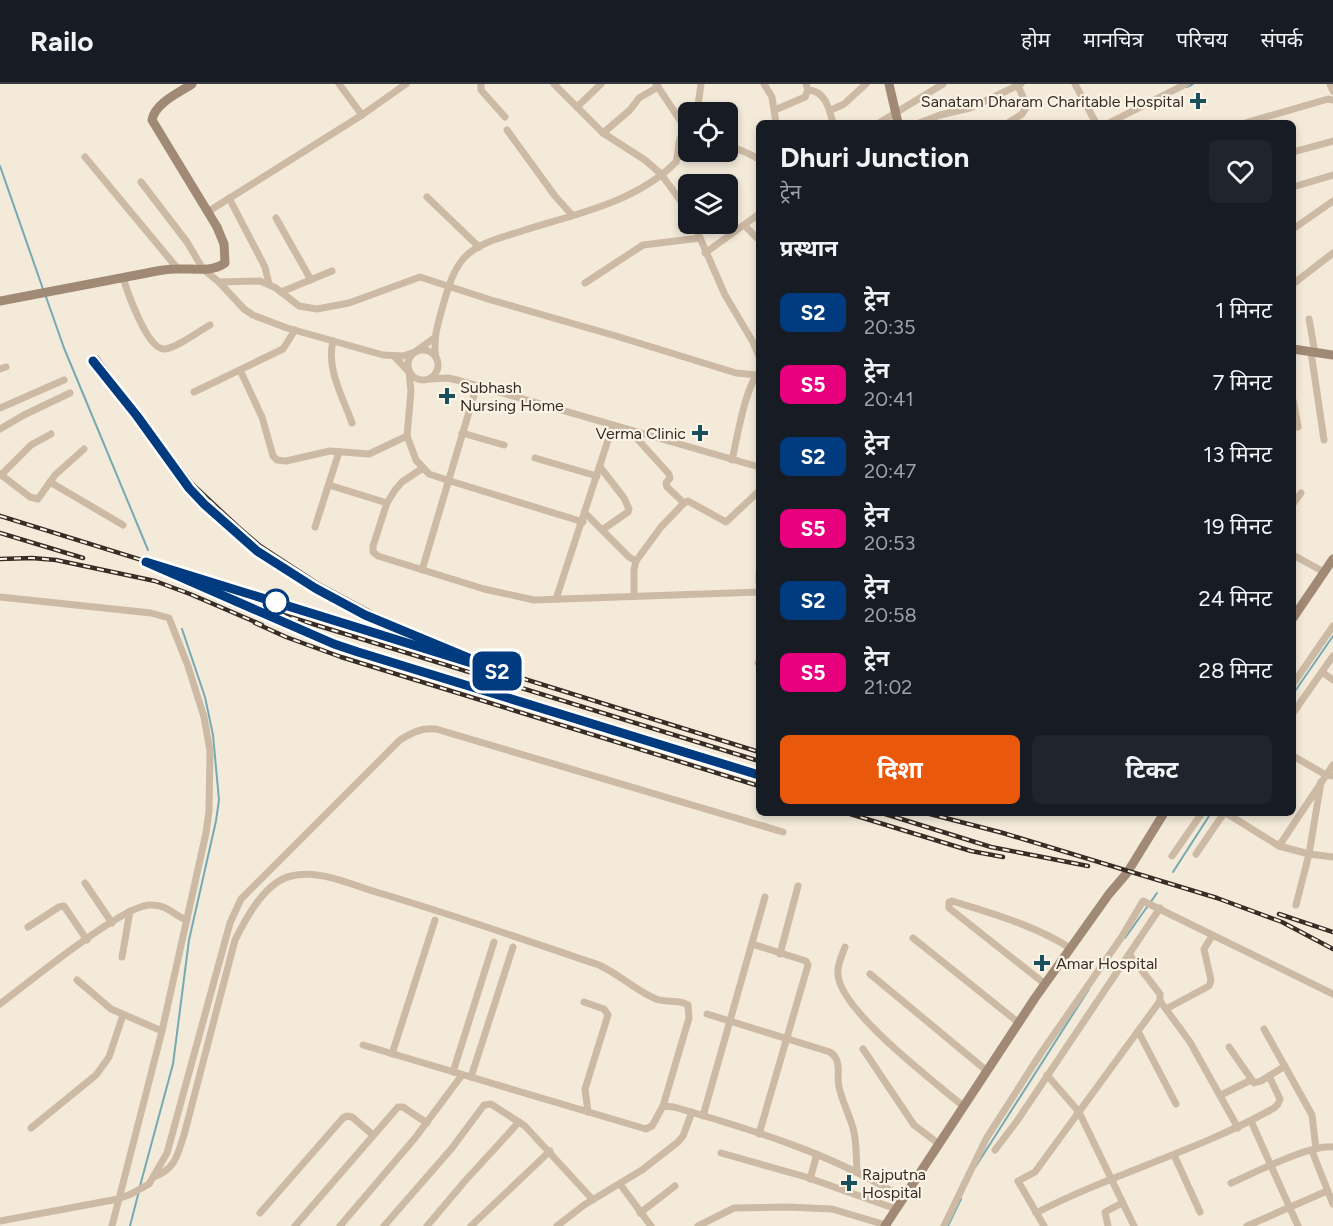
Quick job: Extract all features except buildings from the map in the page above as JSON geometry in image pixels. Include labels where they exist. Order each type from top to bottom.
[{"type":"street","points":[[0,300],[55,292],[123,277],[178,269],[219,267],[225,263],[224,244],[209,211],[152,120],[161,105],[192,84]]},
{"type":"street","points":[[339,84],[362,115]]},
{"type":"street","points":[[209,211],[362,115],[406,84]]},
{"type":"street","points":[[481,84],[481,90],[505,117]]},
{"type":"street","points":[[577,108],[601,84]]},
{"type":"street","points":[[698,102],[701,84]]},
{"type":"street","points":[[764,84],[770,90],[776,120]]},
{"type":"street","points":[[831,110],[844,104],[866,84]]},
{"type":"street","points":[[889,84],[897,120]]},
{"type":"street","points":[[883,120],[943,84]]},
{"type":"street","points":[[1075,84],[1094,120]]},
{"type":"street","points":[[1115,120],[1186,84]]},
{"type":"street","points":[[1255,120],[1328,99],[1333,100],[1330,84]]},
{"type":"street","points":[[558,85],[577,108],[603,133],[645,160],[661,174],[678,197]]},
{"type":"street","points":[[927,120],[970,108],[1020,85],[1027,105],[1025,111],[1012,120]]},
{"type":"street","points":[[603,133],[630,110],[639,98],[657,86],[678,115]]},
{"type":"street","points":[[775,110],[805,97],[807,87],[817,92],[831,110],[833,120]]},
{"type":"street","points":[[1017,117],[1020,120]]},
{"type":"street","points":[[507,130],[555,196],[572,215]]},
{"type":"street","points":[[1296,151],[1333,141]]},
{"type":"street","points":[[738,150],[756,157]]},
{"type":"street","points":[[752,154],[756,151]]},
{"type":"street","points":[[411,391],[436,373],[434,338],[454,272],[463,258],[479,247],[632,194],[676,162],[678,153]]},
{"type":"street","points":[[85,157],[178,269]]},
{"type":"street","points":[[1296,186],[1333,175]]},
{"type":"street","points":[[141,182],[188,242],[203,269],[219,282],[244,309],[267,321],[295,330],[395,357],[425,350],[437,361],[448,378]]},
{"type":"street","points":[[427,197],[479,247]]},
{"type":"street","points":[[229,198],[265,267],[269,284]]},
{"type":"street","points":[[1296,227],[1333,201]]},
{"type":"street","points":[[705,253],[756,216]]},
{"type":"street","points":[[276,218],[311,279]]},
{"type":"street","points":[[744,225],[756,237]]},
{"type":"street","points":[[698,234],[729,304],[756,349]]},
{"type":"street","points":[[585,283],[643,244],[700,238]]},
{"type":"street","points":[[1296,282],[1332,255]]},
{"type":"street","points":[[281,292],[332,271]]},
{"type":"street","points":[[123,277],[131,303],[158,348],[171,347],[210,325]]},
{"type":"street","points":[[219,282],[254,280],[269,284],[299,306],[317,309],[349,303],[416,277],[428,279],[736,373],[756,374]]},
{"type":"street","points":[[1309,319],[1324,440]]},
{"type":"street","points":[[194,392],[283,349],[295,330]]},
{"type":"street","points":[[434,338],[409,358],[407,368],[411,391],[407,436],[416,460],[429,474],[583,522]]},
{"type":"street","points":[[333,341],[330,353],[331,364],[352,423]]},
{"type":"street","points":[[1296,349],[1333,356]]},
{"type":"street","points":[[395,357],[416,379],[448,378],[477,385],[756,466]]},
{"type":"street","points":[[240,370],[262,417],[273,456],[277,460],[286,461],[330,451],[369,454],[407,436]]},
{"type":"street","points":[[732,459],[747,400],[756,379]]},
{"type":"street","points":[[0,408],[64,380]]},
{"type":"street","points":[[422,570],[477,385]]},
{"type":"street","points":[[0,429],[70,393]]},
{"type":"street","points":[[1296,416],[1298,427]]},
{"type":"street","points":[[556,599],[613,425]]},
{"type":"street","points":[[629,430],[669,474],[667,487],[684,503]]},
{"type":"street","points":[[51,434],[31,445],[0,474],[35,500],[84,448]]},
{"type":"street","points":[[462,434],[504,445]]},
{"type":"street","points":[[315,527],[339,452]]},
{"type":"street","points":[[535,458],[597,476]]},
{"type":"street","points":[[423,468],[402,482],[387,503],[374,539],[373,552],[386,559],[523,598],[556,599],[756,592]]},
{"type":"street","points":[[600,468],[624,498],[629,509],[602,530]]},
{"type":"street","points":[[50,482],[123,525]]},
{"type":"street","points":[[329,485],[387,503]]},
{"type":"street","points":[[1296,500],[1301,493]]},
{"type":"street","points":[[634,596],[636,561],[661,527],[684,503],[688,501],[695,504],[726,522],[756,498]]},
{"type":"street","points":[[585,513],[636,561]]},
{"type":"street","points":[[1296,557],[1324,572]]},
{"type":"street","points":[[1296,614],[1333,559]]},
{"type":"street","points":[[0,597],[163,616],[171,621],[204,717],[210,751],[209,811],[162,1031],[112,1226]]},
{"type":"street","points":[[1296,680],[1333,626]]},
{"type":"street","points":[[1296,708],[1333,656]]},
{"type":"street","points":[[1322,672],[1333,680]]},
{"type":"street","points":[[0,1221],[118,1199],[142,1189],[153,1178],[167,1153],[235,910],[242,899],[290,849],[321,821],[400,740],[414,730],[436,729],[783,832]]},
{"type":"street","points":[[1296,758],[1329,776]]},
{"type":"street","points":[[1279,846],[1321,782],[1329,776],[1333,765]]},
{"type":"street","points":[[1296,905],[1309,854],[1321,782]]},
{"type":"street","points":[[698,1226],[734,1208],[787,1207],[832,1209],[886,1225],[1045,984],[1127,873],[1162,816]]},
{"type":"street","points":[[1172,856],[1200,816]]},
{"type":"street","points":[[1196,854],[1223,816]]},
{"type":"street","points":[[1230,816],[1279,846],[1309,854],[1333,857]]},
{"type":"street","points":[[153,1178],[165,1173],[175,1162],[235,940],[248,915],[267,892],[282,880],[292,876],[322,876],[423,906],[599,965],[614,971],[657,999],[682,1001],[688,1005],[689,1018],[663,1106],[652,1126],[646,1129],[363,1045]]},
{"type":"street","points":[[85,883],[112,923]]},
{"type":"street","points":[[780,954],[798,886]]},
{"type":"street","points":[[703,1116],[765,897]]},
{"type":"street","points":[[1045,984],[949,908],[949,902],[952,901],[1029,926],[1070,948]]},
{"type":"street","points":[[944,1226],[986,1139],[1041,1053],[1121,938],[1141,902],[1146,901],[1212,936],[1333,994]]},
{"type":"street","points":[[0,1004],[130,911],[149,905],[160,906],[171,909],[187,920]]},
{"type":"street","points":[[28,927],[64,906],[87,940]]},
{"type":"street","points":[[995,1150],[1129,954],[1158,907]]},
{"type":"street","points":[[122,957],[130,911]]},
{"type":"street","points":[[392,1054],[435,920]]},
{"type":"street","points":[[1166,1009],[1209,986],[1211,980],[1204,949],[1212,936]]},
{"type":"street","points":[[914,938],[1019,1023]]},
{"type":"street","points":[[453,1072],[494,942]]},
{"type":"street","points":[[752,944],[806,961],[808,965],[759,1134]]},
{"type":"street","points":[[471,1077],[513,947]]},
{"type":"street","points":[[845,947],[838,974],[847,996],[858,1011],[898,1051],[963,1106]]},
{"type":"street","points":[[1044,1226],[1018,1182],[1035,1172],[1160,1001],[1160,994],[1129,954]]},
{"type":"street","points":[[870,974],[987,1071]]},
{"type":"street","points":[[77,980],[104,1003],[123,1015],[162,1031]]},
{"type":"street","points":[[1160,1001],[1190,1042],[1238,1128]]},
{"type":"street","points":[[584,1002],[604,1008],[608,1015],[585,1089],[588,1112]]},
{"type":"street","points":[[706,1014],[835,1055],[839,1068],[837,1080],[839,1090],[855,1136],[856,1172]]},
{"type":"street","points":[[31,1128],[96,1075],[109,1057],[123,1015]]},
{"type":"street","points":[[1264,1029],[1312,1115],[1314,1150],[1333,1204]]},
{"type":"street","points":[[1138,1032],[1176,1104]]},
{"type":"street","points":[[1229,1047],[1251,1080],[1257,1083],[1285,1066]]},
{"type":"street","points":[[863,1049],[914,1125],[939,1144]]},
{"type":"street","points":[[340,1226],[427,1123],[462,1075]]},
{"type":"street","points":[[1047,1075],[1079,1112],[1134,1226]]},
{"type":"street","points":[[1036,1213],[1069,1196],[1238,1128],[1274,1108],[1280,1101],[1269,1076]]},
{"type":"street","points":[[1221,1095],[1251,1080]]},
{"type":"street","points":[[384,1226],[452,1148],[484,1105],[491,1104],[519,1122],[550,1151],[593,1200]]},
{"type":"street","points":[[663,1106],[692,1112],[817,1154],[903,1198]]},
{"type":"street","points":[[295,1226],[398,1107],[403,1107],[427,1123]]},
{"type":"street","points":[[557,1226],[678,1142],[684,1136],[692,1112]]},
{"type":"street","points":[[260,1213],[343,1118],[352,1117],[373,1135]]},
{"type":"street","points":[[1251,1121],[1298,1226]]},
{"type":"street","points":[[427,1226],[519,1122]]},
{"type":"street","points":[[1231,1183],[1314,1150],[1333,1148]]},
{"type":"street","points":[[471,1226],[550,1151]]},
{"type":"street","points":[[721,1153],[810,1179],[896,1209]]},
{"type":"street","points":[[810,1179],[817,1154]]},
{"type":"street","points":[[1174,1155],[1200,1212]]},
{"type":"street","points":[[620,1184],[651,1226]]},
{"type":"street","points":[[640,1213],[675,1186]]},
{"type":"street","points":[[1247,1226],[1327,1191]]},
{"type":"street","points":[[1108,1226],[1104,1218],[1105,1212],[1122,1203]]},
{"type":"waterway","points":[[1187,87],[1193,84]]},
{"type":"waterway","points":[[0,166],[43,289]]},
{"type":"waterway","points":[[45,294],[64,348],[148,550]]},
{"type":"waterway","points":[[140,1186],[173,1064],[189,940],[219,800],[213,735],[205,697],[182,629]]},
{"type":"waterway","points":[[1296,690],[1333,636]]},
{"type":"waterway","points":[[1173,872],[1209,816]]},
{"type":"waterway","points":[[1125,938],[1157,893]]},
{"type":"waterway","points":[[976,1166],[1089,989]]},
{"type":"waterway","points":[[130,1226],[139,1191]]},
{"type":"waterway","points":[[948,1226],[961,1199]]},
{"type":"railway","points":[[97,358],[192,484],[238,527],[260,546],[318,584],[424,641]]},
{"type":"railway","points":[[0,516],[756,751]]},
{"type":"railway","points":[[0,533],[83,558]]},
{"type":"railway","points":[[0,559],[56,560],[155,581],[262,625]]},
{"type":"railway","points":[[212,590],[264,609],[756,760]]},
{"type":"railway","points":[[255,623],[341,657],[756,785]]},
{"type":"railway","points":[[293,626],[358,652],[756,774]]},
{"type":"railway","points":[[857,816],[971,851],[1003,857]]},
{"type":"railway","points":[[892,816],[991,847],[1088,866]]},
{"type":"railway","points":[[938,816],[1003,833],[1217,898],[1282,922],[1333,949]]},
{"type":"railway","points":[[1279,914],[1333,932]]},
{"type":"train","name":"S2","points":[[93,361],[137,416],[173,469],[189,488],[257,551],[315,588],[365,615],[510,675],[146,562],[334,644],[756,774]]},
{"type":"place","name":"Sanatam Dharam Charitable Hospital","points":[[1198,101]]},
{"type":"place","name":"Subhash Nursing Home","points":[[447,396]]},
{"type":"place","name":"Verma Clinic","points":[[700,433]]},
{"type":"place","name":"Amar Hospital","points":[[1042,963]]},
{"type":"place","name":"Rajputna Hospital","points":[[849,1183]]}]
